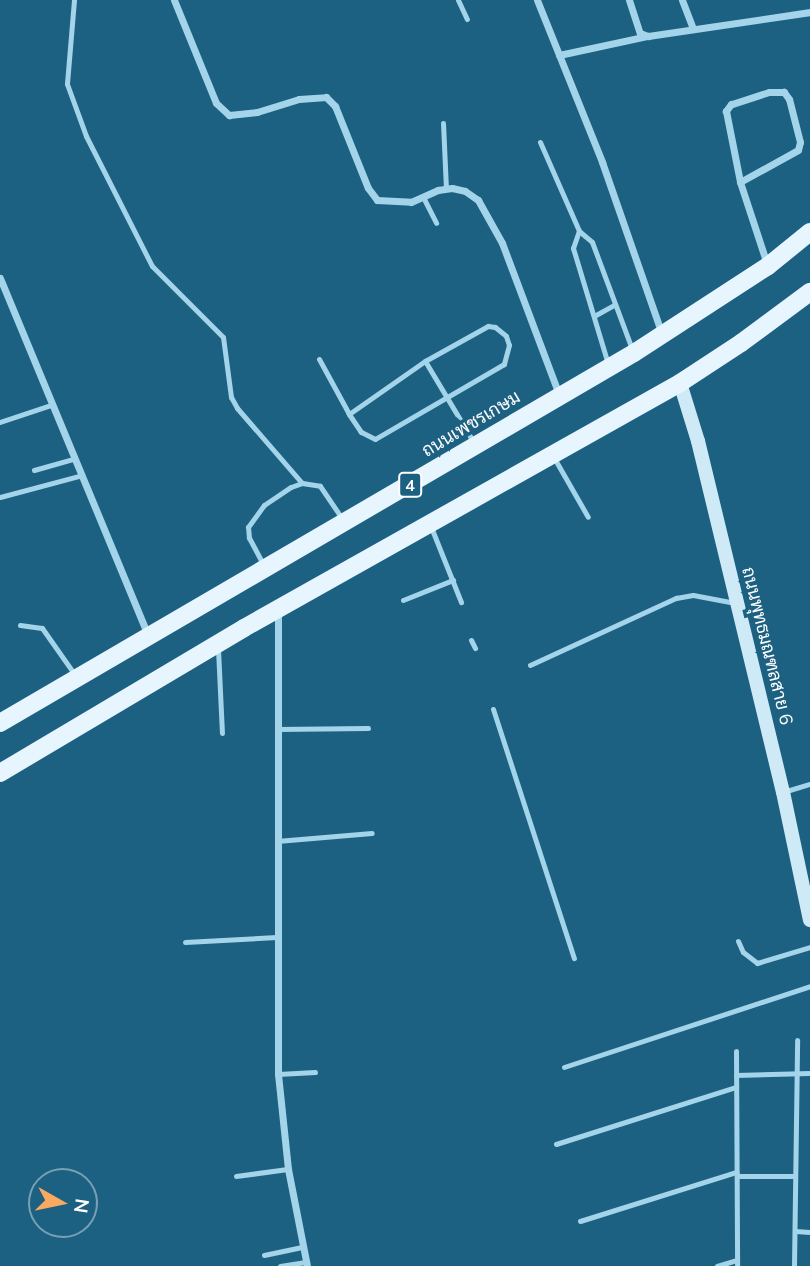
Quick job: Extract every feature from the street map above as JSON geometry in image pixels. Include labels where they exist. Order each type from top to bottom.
[{"type":"main road","name":"ถนนเพชรเกษม","points":[[0,723],[267,570],[634,353],[768,266],[810,232]]},
{"type":"main road","points":[[0,774],[218,644],[680,383],[741,344],[810,292]]},
{"type":"main road","name":"ถนนพุทธมณฑลสาย 6","points":[[680,383],[783,792],[810,919]]},
{"type":"street","points":[[174,0],[216,103],[223,111],[237,116],[299,99],[326,97],[335,106],[372,195],[391,203],[411,202],[446,189],[465,191],[478,200],[491,219],[560,396]]},
{"type":"street","points":[[537,0],[602,162],[663,335]]},
{"type":"street","points":[[629,0],[640,33],[648,36]]},
{"type":"street","points":[[682,0],[693,29]]},
{"type":"street","points":[[559,55],[648,36],[810,12]]},
{"type":"street","points":[[740,182],[799,150],[800,142],[789,99],[784,92],[769,92],[731,104],[726,111],[740,182],[768,266]]},
{"type":"street","points":[[0,278],[79,476],[148,636]]},
{"type":"street","points":[[278,610],[278,1074],[288,1169],[307,1264]]},
{"type":"lane","points":[[74,0],[67,84],[86,136],[152,266],[223,337],[231,397],[237,408],[302,483]]},
{"type":"lane","points":[[458,0],[467,19]]},
{"type":"lane","points":[[443,122],[446,189]]},
{"type":"lane","points":[[540,142],[579,231],[592,242],[634,353]]},
{"type":"lane","points":[[423,197],[436,223]]},
{"type":"lane","points":[[579,231],[573,248],[609,367]]},
{"type":"lane","points":[[594,316],[614,305]]},
{"type":"lane","points":[[319,359],[349,414],[366,437],[375,439],[448,401],[504,364],[509,345],[506,336],[495,327],[488,326],[425,361],[349,414]]},
{"type":"lane","points":[[425,361],[476,446]]},
{"type":"lane","points":[[0,422],[51,405]]},
{"type":"lane","points":[[554,456],[588,517]]},
{"type":"lane","points":[[34,470],[72,459]]},
{"type":"lane","points":[[0,497],[79,476]]},
{"type":"lane","points":[[267,570],[249,538],[248,527],[264,505],[290,486],[302,483],[320,486],[345,523]]},
{"type":"lane","points":[[430,525],[461,602]]},
{"type":"lane","points":[[403,600],[453,580]]},
{"type":"lane","points":[[530,666],[676,598],[693,595],[737,604]]},
{"type":"lane","points":[[19,625],[42,628],[76,678]]},
{"type":"lane","points":[[471,639],[475,648]]},
{"type":"lane","points":[[218,644],[222,733]]},
{"type":"lane","points":[[493,709],[574,958]]},
{"type":"lane","points":[[278,729],[368,728]]},
{"type":"lane","points":[[783,792],[810,784]]},
{"type":"lane","points":[[277,841],[372,833]]},
{"type":"lane","points":[[184,942],[276,937]]},
{"type":"lane","points":[[738,941],[743,953],[757,963],[810,947]]},
{"type":"lane","points":[[564,1067],[810,986]]},
{"type":"lane","points":[[794,1266],[797,1040]]},
{"type":"lane","points":[[717,1266],[737,1263],[736,1051]]},
{"type":"lane","points":[[278,1074],[315,1072]]},
{"type":"lane","points":[[736,1075],[810,1073]]},
{"type":"lane","points":[[556,1144],[736,1087]]},
{"type":"lane","points":[[236,1176],[288,1169]]},
{"type":"lane","points":[[580,1221],[737,1174],[795,1176]]},
{"type":"lane","points":[[795,1231],[810,1232]]},
{"type":"lane","points":[[264,1255],[303,1247]]},
{"type":"lane","points":[[280,1266],[307,1264]]}]
